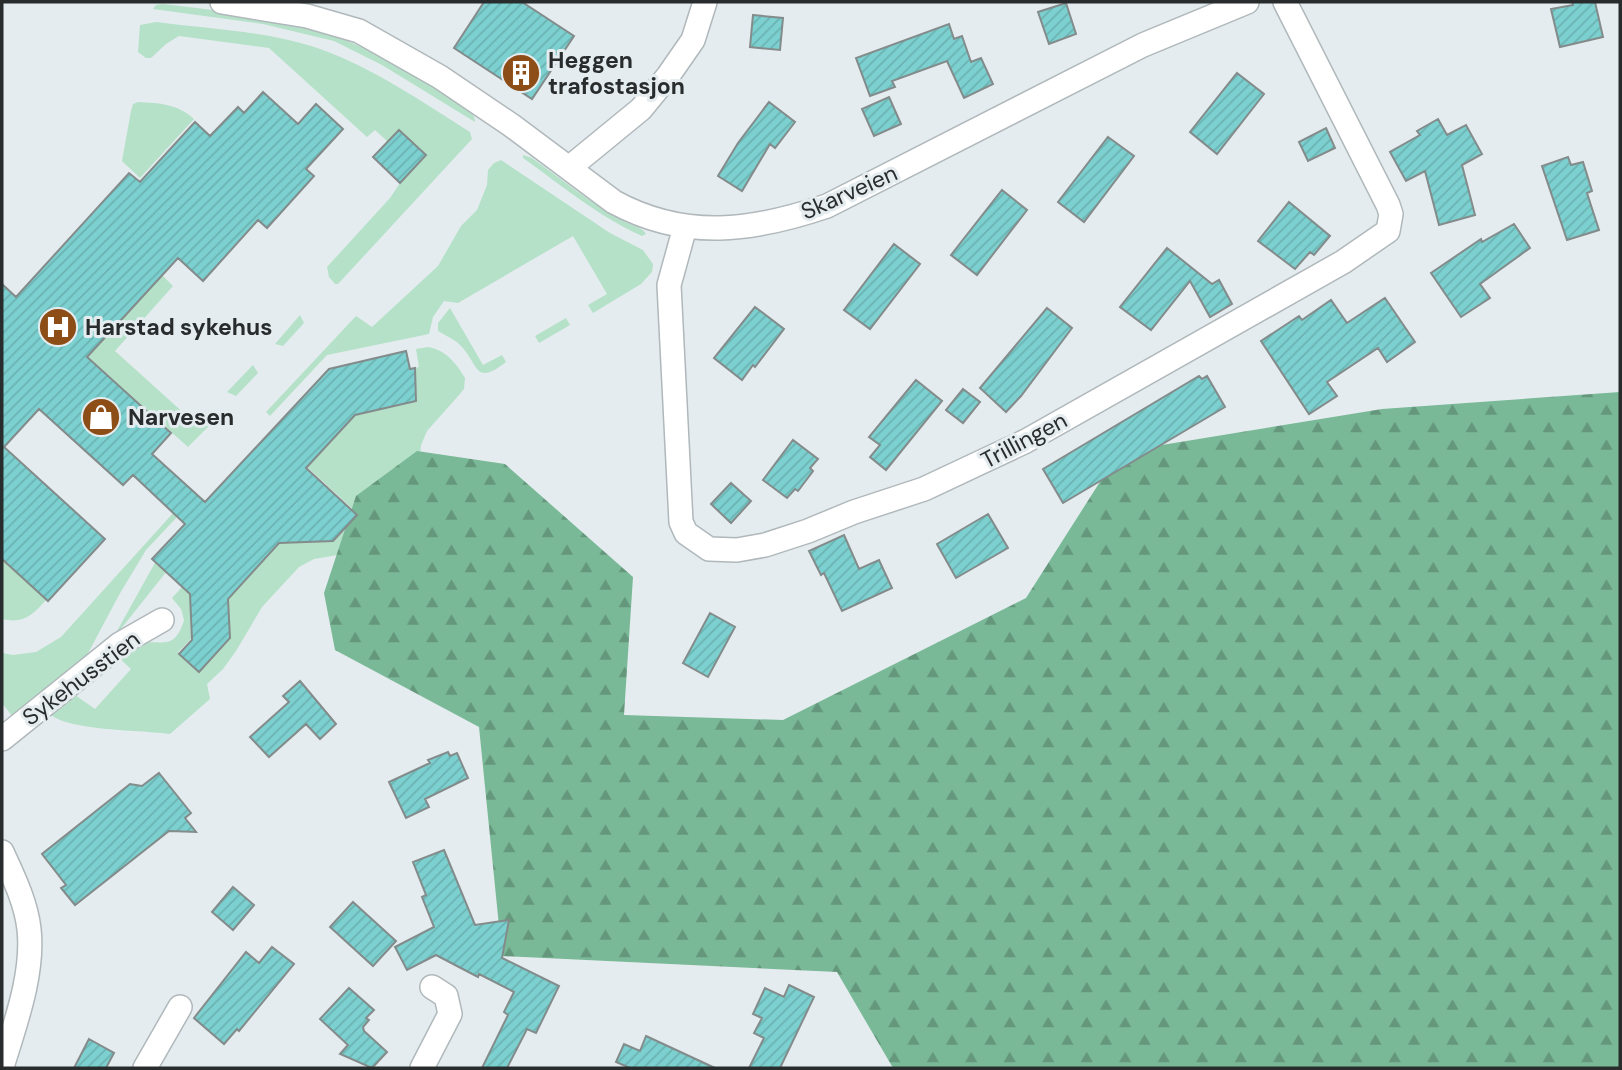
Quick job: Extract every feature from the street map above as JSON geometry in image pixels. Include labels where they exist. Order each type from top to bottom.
[{"type":"street","name":"Skarveien","points":[[222,2],[307,16],[359,31],[440,77],[511,125],[614,202],[655,221],[685,227],[730,229],[784,220],[827,206],[1143,45],[1247,2]]},
{"type":"street","points":[[569,168],[641,109],[693,40],[705,2]]},
{"type":"street","name":"Trillingen","points":[[685,227],[669,285],[681,522],[686,533],[709,549],[746,549],[808,531],[854,512],[924,489],[1026,441],[1343,262],[1388,231],[1391,214],[1388,205],[1285,2]]},
{"type":"street","name":"Sykehusstien","points":[[2,740],[120,644],[162,620]]},
{"type":"street","points":[[2,852],[25,912],[29,945],[15,1023],[2,1067]]},
{"type":"street","points":[[422,1068],[450,1014],[446,996],[432,987]]},
{"type":"street","points":[[145,1068],[180,1006]]},
{"type":"green space","points":[[156,5],[270,18],[332,35],[402,67],[467,108],[475,122],[382,65],[334,41],[263,24],[153,9]]},
{"type":"green space","points":[[156,22],[259,34],[320,49],[397,86],[470,132],[472,139],[338,284],[335,284],[329,277],[327,267],[426,155],[399,130],[388,142],[375,130],[367,137],[269,48],[179,36],[151,58],[146,58],[138,52],[140,25]]},
{"type":"green space","points":[[138,102],[175,107],[194,119],[140,178],[122,161],[131,111],[133,104]]},
{"type":"green space","points":[[523,155],[532,158],[600,207],[646,234],[642,236],[595,210],[523,158]]},
{"type":"green space","points":[[501,160],[610,233],[643,250],[653,264],[652,272],[641,284],[593,313],[588,305],[607,294],[573,236],[458,303],[444,301],[433,317],[429,334],[327,355],[270,416],[266,412],[356,316],[372,327],[438,266],[461,226],[477,210],[487,185],[488,170]]},
{"type":"green space","points":[[161,274],[173,286],[115,351],[197,425],[210,411],[213,422],[188,447],[86,356]]},
{"type":"green space","points":[[450,308],[483,365],[502,355],[506,362],[488,372],[479,371],[459,344],[438,331],[438,323]]},
{"type":"green space","points":[[300,315],[304,323],[283,346],[275,344]]},
{"type":"green space","points":[[566,318],[570,325],[539,343],[535,336]]},
{"type":"green space","points":[[428,347],[450,358],[465,378],[464,389],[427,431],[421,445],[419,467],[344,554],[314,559],[299,567],[262,607],[236,651],[223,669],[207,684],[210,699],[170,734],[88,727],[59,720],[50,714],[75,695],[95,709],[131,669],[119,658],[131,646],[171,641],[176,637],[184,620],[181,609],[172,598],[183,586],[190,593],[191,639],[178,652],[197,668],[226,598],[278,542],[356,512],[306,466],[354,413],[417,399],[414,368],[419,367],[416,349]]},
{"type":"green space","points":[[253,365],[258,373],[236,396],[227,392]]},
{"type":"green space","points":[[1620,392],[1620,1068],[893,1068],[837,972],[502,956],[479,727],[335,650],[324,593],[356,496],[417,451],[505,464],[633,577],[624,715],[783,720],[1026,598],[1119,452],[1382,409]]},
{"type":"green space","points":[[174,512],[178,516],[146,550],[86,657],[12,716],[2,703],[2,653],[13,655],[36,652],[61,637]]},
{"type":"green space","points":[[2,559],[46,600],[32,614],[22,619],[2,619]]},
{"type":"green space","points":[[156,561],[167,571],[112,640]]},
{"type":"building","name":"Heggen trafostasjon","points":[[484,2],[522,2],[574,36],[532,99],[454,48]]},
{"type":"building","points":[[1572,2],[1595,2],[1603,37],[1560,47],[1551,9],[1573,5]]},
{"type":"building","points":[[1066,3],[1076,34],[1049,44],[1038,12]]},
{"type":"building","points":[[753,15],[783,18],[780,50],[750,47]]},
{"type":"building","points":[[949,24],[954,39],[962,36],[971,62],[981,58],[993,84],[964,98],[947,61],[892,81],[895,87],[870,96],[856,58]]},
{"type":"building","points":[[1237,73],[1264,94],[1217,154],[1190,132]]},
{"type":"building","name":"Harstad sykehus","points":[[263,92],[298,124],[316,104],[343,129],[306,169],[314,176],[267,228],[258,220],[203,281],[178,258],[87,357],[171,433],[152,454],[205,502],[329,369],[406,351],[410,369],[415,368],[416,401],[355,415],[306,468],[357,515],[333,541],[279,543],[228,599],[230,638],[199,672],[179,654],[192,640],[190,594],[152,559],[185,524],[133,475],[123,485],[39,409],[4,447],[105,539],[48,601],[2,559],[2,284],[16,297],[129,173],[140,182],[195,122],[210,136],[238,107],[244,113]]},
{"type":"building","points":[[889,97],[901,124],[874,136],[862,109]]},
{"type":"building","points":[[769,102],[795,122],[775,148],[770,144],[742,191],[718,176],[738,143]]},
{"type":"building","points":[[1438,119],[1447,135],[1466,125],[1482,154],[1462,165],[1475,215],[1439,225],[1425,171],[1406,181],[1390,152],[1420,135],[1417,131]]},
{"type":"building","points":[[1326,128],[1335,148],[1308,161],[1299,142]]},
{"type":"building","points":[[399,130],[426,155],[400,183],[373,157]]},
{"type":"building","points":[[1108,137],[1134,156],[1084,222],[1058,202]]},
{"type":"building","points":[[1568,157],[1571,165],[1583,162],[1592,191],[1587,193],[1599,230],[1567,240],[1542,166]]},
{"type":"building","points":[[1002,190],[1027,210],[977,275],[951,255]]},
{"type":"building","points":[[1289,202],[1330,236],[1314,255],[1310,252],[1295,269],[1258,241]]},
{"type":"building","points":[[1514,224],[1530,248],[1480,284],[1490,298],[1461,317],[1431,273],[1481,239],[1482,242]]},
{"type":"building","points":[[894,244],[920,264],[870,329],[844,310]]},
{"type":"building","points":[[1167,248],[1212,284],[1219,280],[1232,304],[1210,317],[1190,281],[1151,330],[1120,307]]},
{"type":"building","points":[[1385,298],[1415,342],[1387,362],[1378,348],[1327,382],[1337,396],[1309,414],[1261,341],[1299,316],[1302,320],[1331,300],[1347,323]]},
{"type":"building","points":[[755,307],[784,329],[742,380],[714,358]]},
{"type":"building","points":[[1047,308],[1072,328],[1006,412],[980,388]]},
{"type":"building","points":[[1199,376],[1202,379],[1207,376],[1225,407],[1063,503],[1043,469]]},
{"type":"building","points":[[916,380],[942,401],[886,470],[870,457],[880,445],[869,437]]},
{"type":"building","points":[[963,389],[980,402],[963,423],[946,410]]},
{"type":"building","points":[[793,440],[818,459],[810,468],[813,471],[798,491],[795,489],[787,498],[763,480]]},
{"type":"building","points":[[731,483],[751,501],[731,523],[711,504]]},
{"type":"building","points":[[988,514],[1008,548],[956,578],[937,544]]},
{"type":"building","points":[[844,535],[859,569],[879,560],[892,588],[842,611],[824,573],[821,575],[809,551]]},
{"type":"building","points":[[710,613],[735,627],[708,677],[683,663]]},
{"type":"building","points":[[300,681],[336,724],[320,739],[306,724],[269,757],[250,737],[289,702],[283,696]]},
{"type":"building","points":[[448,752],[450,756],[457,753],[468,778],[425,799],[429,807],[406,818],[389,782]]},
{"type":"building","points":[[159,773],[191,813],[185,818],[196,832],[169,831],[75,905],[61,888],[66,885],[42,854],[130,784],[142,786]]},
{"type":"building","points":[[444,850],[475,925],[509,920],[502,958],[559,986],[536,1033],[527,1029],[507,1068],[482,1068],[508,1015],[504,1012],[514,992],[436,955],[407,970],[395,947],[434,927],[422,897],[426,895],[413,862]]},
{"type":"building","points":[[233,887],[254,905],[233,930],[212,912]]},
{"type":"building","points":[[353,902],[396,941],[373,966],[330,927]]},
{"type":"building","points":[[272,947],[294,964],[239,1031],[237,1029],[224,1044],[194,1018],[246,952],[259,963]]},
{"type":"building","points":[[789,985],[814,997],[780,1068],[749,1068],[764,1038],[754,1033],[762,1018],[753,1014],[765,988],[784,997]]},
{"type":"building","points":[[349,988],[374,1010],[366,1018],[369,1020],[363,1027],[364,1031],[387,1052],[372,1068],[340,1054],[348,1045],[320,1019]]},
{"type":"building","points":[[646,1036],[715,1068],[630,1068],[616,1062],[624,1044],[640,1051]]},
{"type":"building","points":[[89,1039],[114,1053],[106,1068],[74,1068]]},
{"type":"place","name":"Heggen trafostasjon","points":[[521,73]]},
{"type":"place","name":"Harstad sykehus","points":[[58,327]]},
{"type":"place","name":"Narvesen","points":[[101,417]]}]
